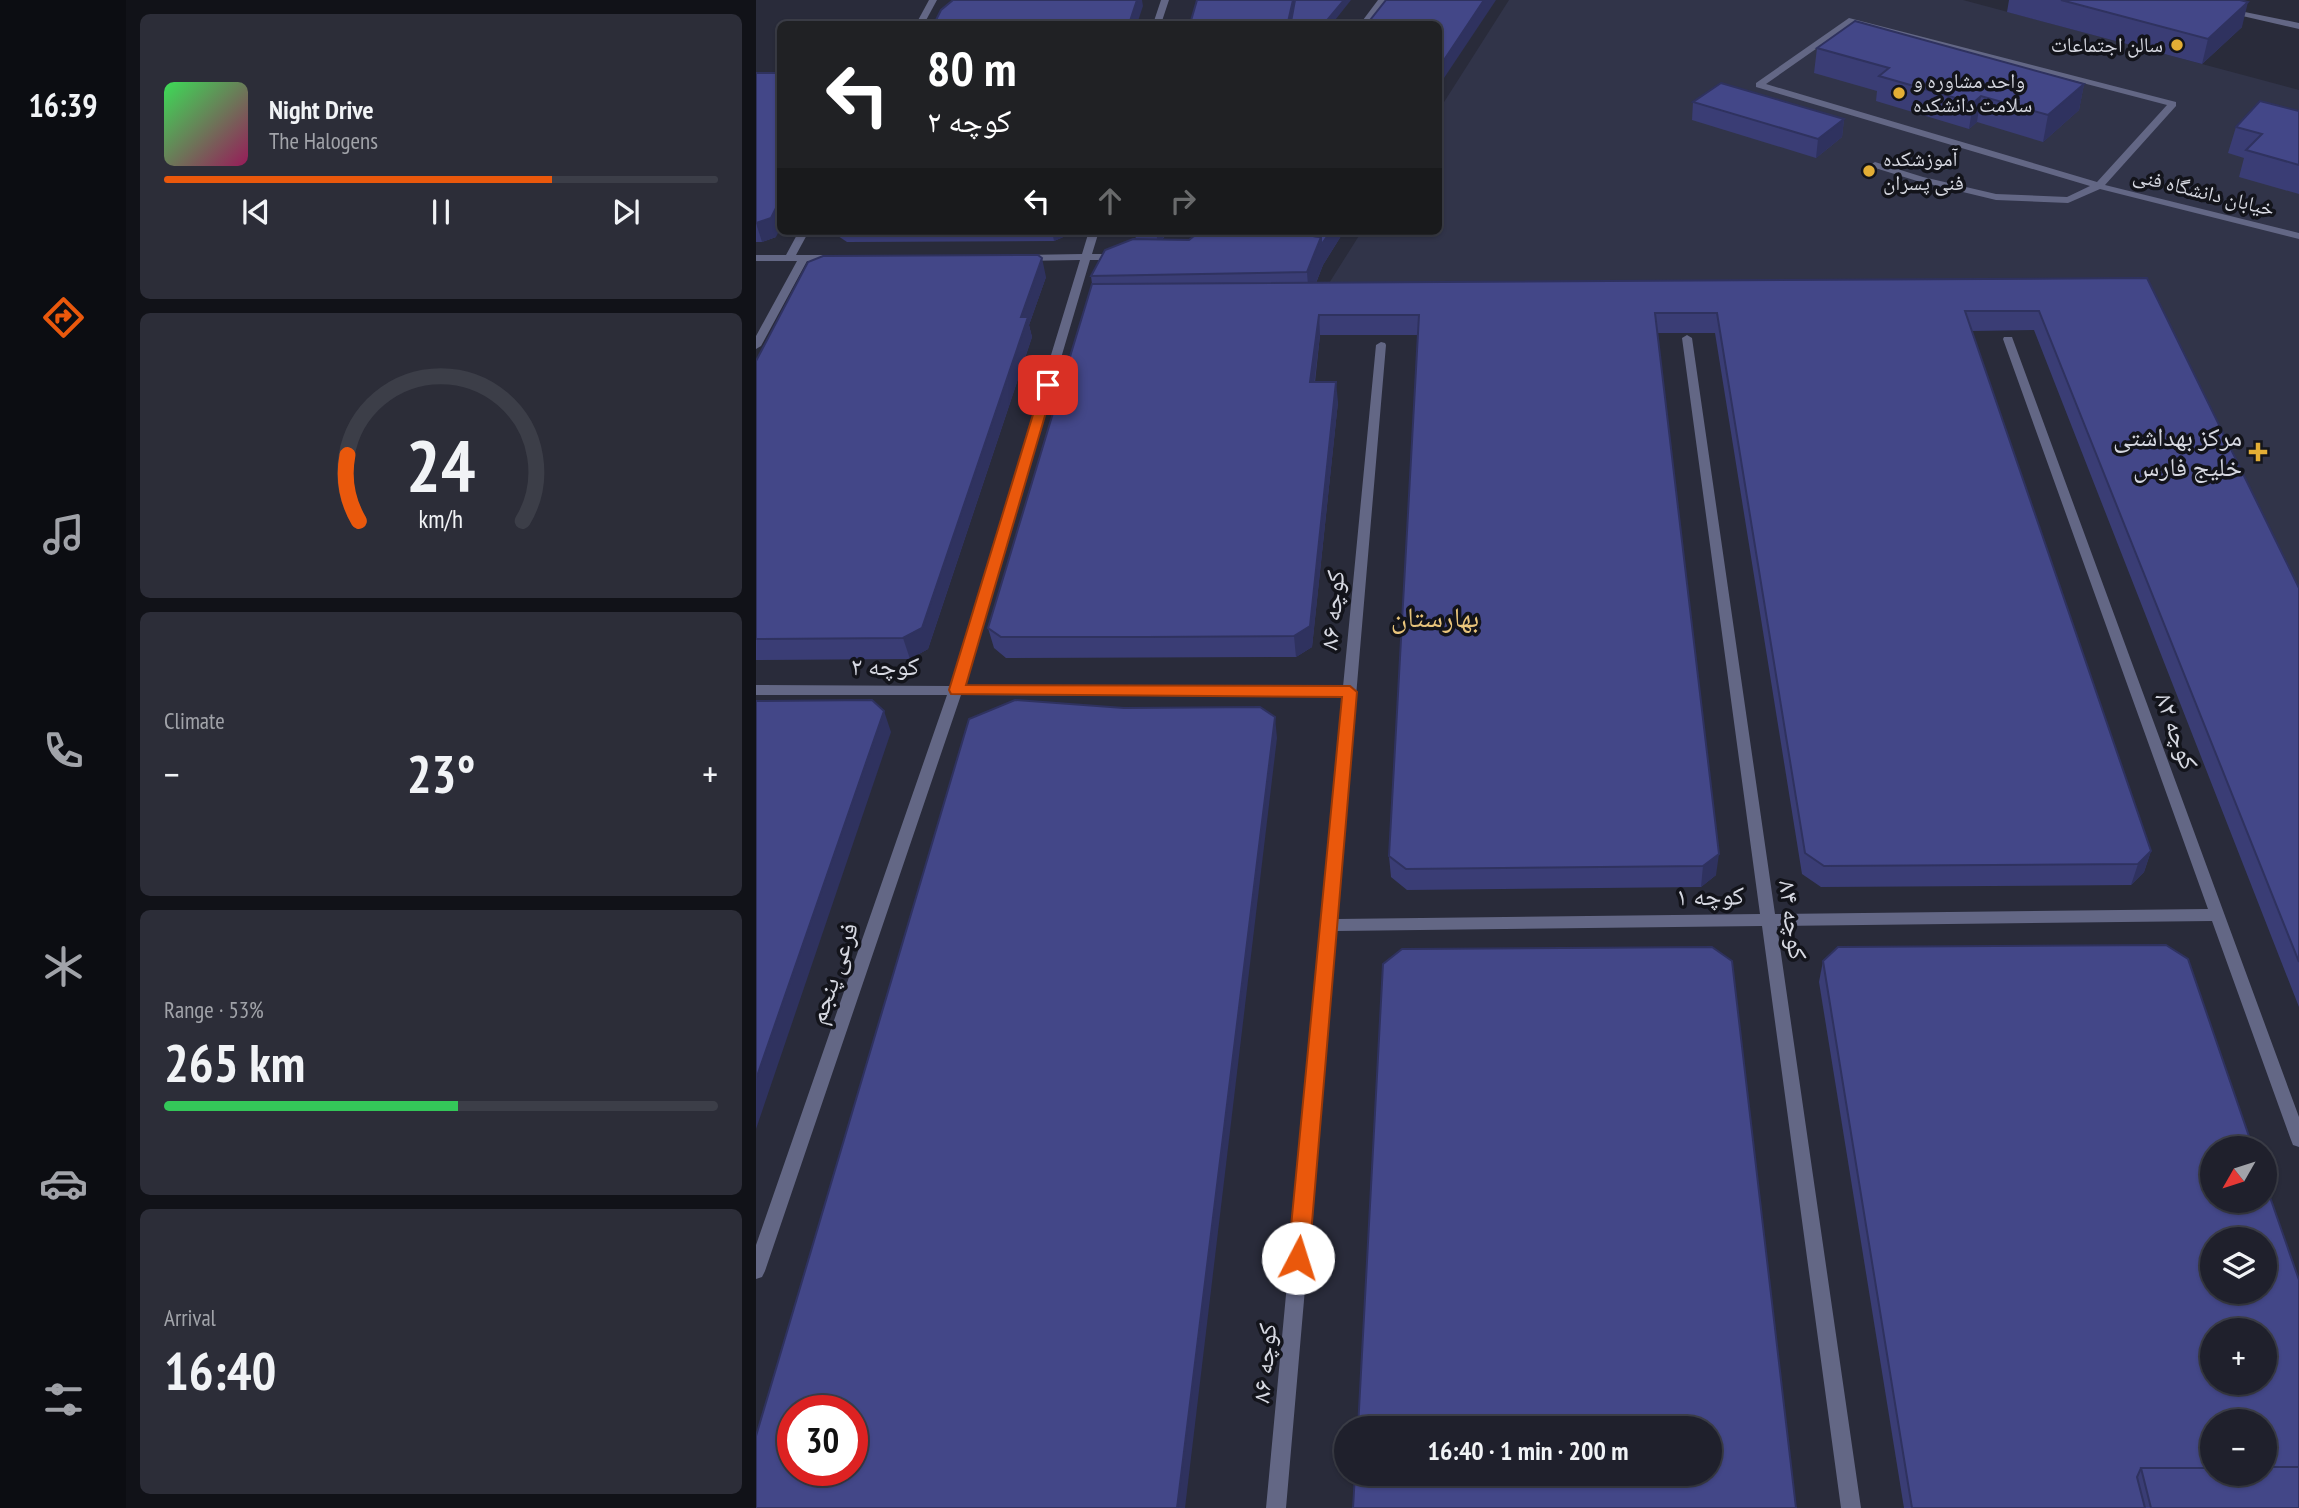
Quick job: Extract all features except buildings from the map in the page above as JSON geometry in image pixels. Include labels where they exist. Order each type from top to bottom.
[{"type":"street","points":[[922,21],[933,0]]},
{"type":"street","points":[[1158,21],[1165,0]]},
{"type":"street","points":[[1366,21],[1382,0]]},
{"type":"street","points":[[2223,9],[2299,26]]},
{"type":"street","name":"خیابان دانشگاه فنی","points":[[1875,165],[1996,197],[2068,200],[2099,186],[2173,104],[1852,20],[1759,85],[2099,186],[2299,236]]},
{"type":"street","points":[[789,258],[802,235]]},
{"type":"street","name":"فرعی پنجم","points":[[756,1271],[956,690],[1093,235]]},
{"type":"street","points":[[1005,258],[1126,257]]},
{"type":"street","points":[[756,258],[844,258]]},
{"type":"street","points":[[756,346],[804,258]]},
{"type":"street","name":"کوچه ۸۴","points":[[1687,338],[1851,1508]]},
{"type":"street","name":"کوچه ۸۲","points":[[2008,339],[2299,1140]]},
{"type":"street","name":"کوچه ۸۶","points":[[1276,1508],[1381,345]]},
{"type":"street","name":"کوچه ۲","points":[[756,690],[1350,692]]},
{"type":"street","name":"کوچه ۱","points":[[1328,925],[2218,915]]},
{"type":"shaded area","name":"آموزشکده فنی پسران","points":[[1509,0],[1963,0],[2299,90],[2299,623],[2134,280],[1326,288],[1359,235],[1442,235],[1442,105]]},
{"type":"place","name":"سالن اجتماعات","points":[[2177,45]]},
{"type":"place","name":"واحد مشاوره و سلامت دانشکده","points":[[1899,93]]},
{"type":"place","name":"آموزشکده فنی پسران","points":[[1869,171]]},
{"type":"place","name":"مرکز بهداشتی خلیج فارس","points":[[2258,452]]},
{"type":"district","name":"بهارستان","points":[[1435,617]]},
{"type":"route","points":[[1048,385],[956,690],[1350,692],[1298,1258]]}]
